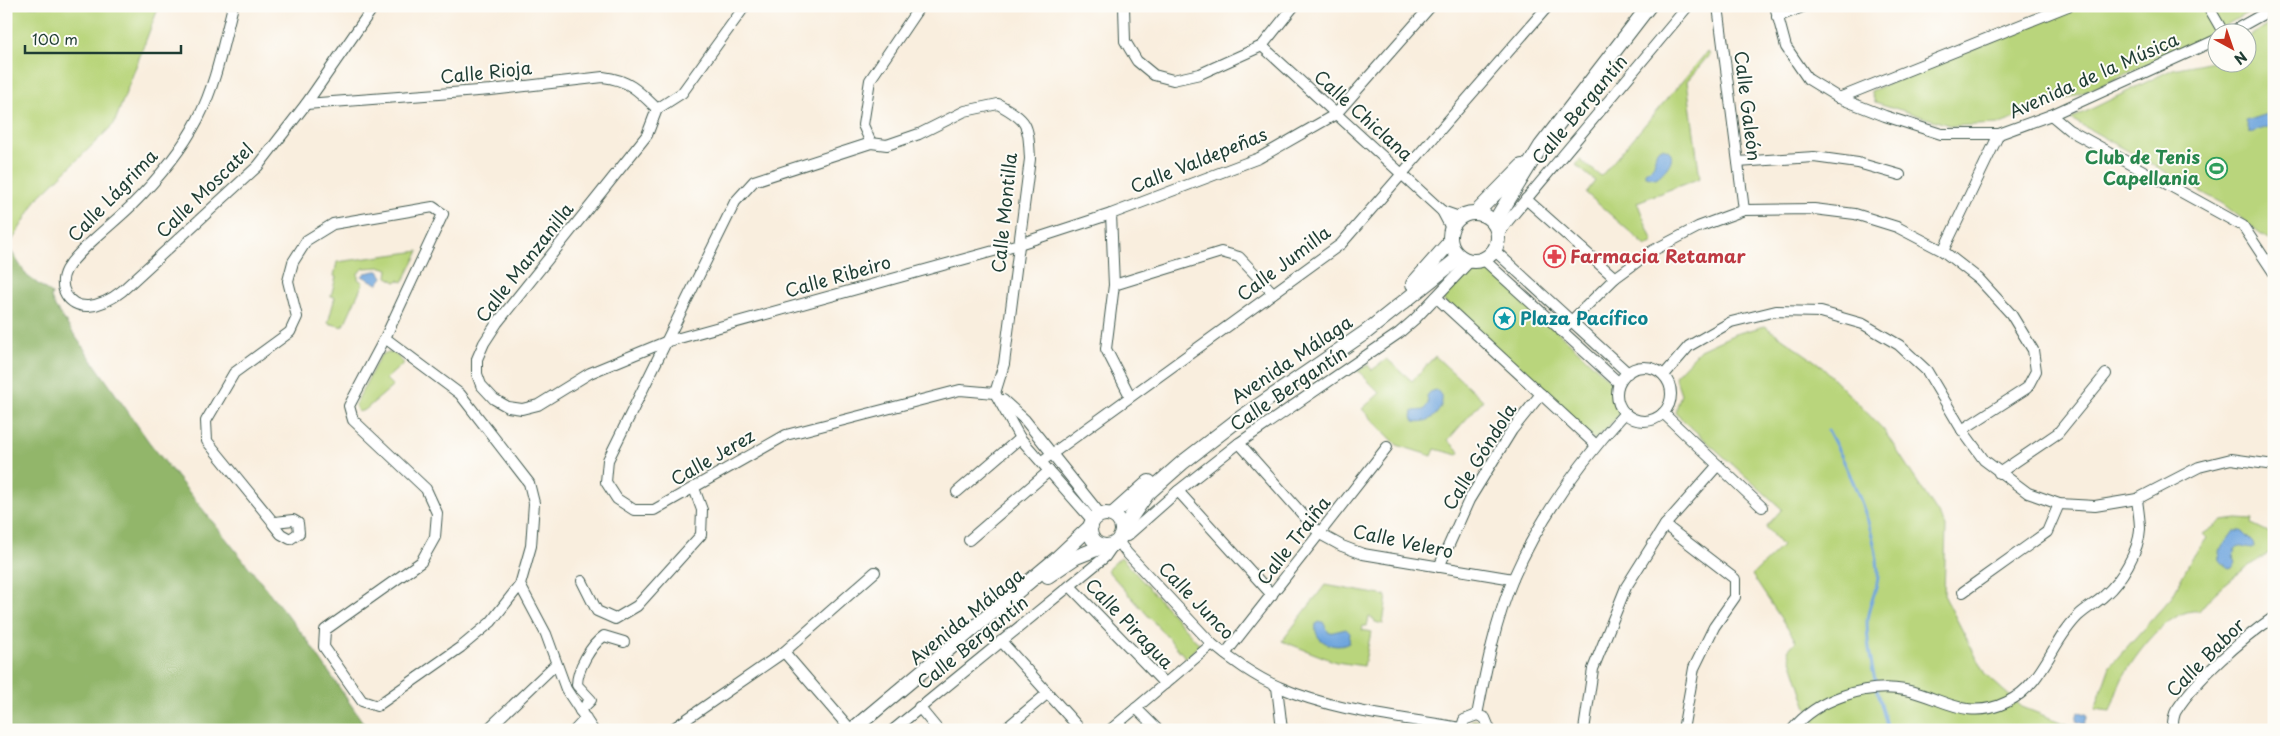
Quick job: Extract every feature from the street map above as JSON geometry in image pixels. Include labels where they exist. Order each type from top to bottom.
[{"type":"street","name":"Calle Lágrima","points":[[65,296],[62,286],[66,270],[82,252],[132,205],[186,140],[199,117],[216,73],[233,6]]},
{"type":"street","name":"Calle Moscatel","points":[[65,296],[76,304],[88,306],[107,302],[122,291],[258,166],[306,104],[374,6]]},
{"type":"street","points":[[657,110],[682,93],[744,6]]},
{"type":"street","points":[[871,143],[863,125],[870,80],[920,6]]},
{"type":"street","points":[[1124,6],[1125,41],[1137,61],[1154,75],[1173,80],[1200,74],[1262,46],[1294,6]]},
{"type":"street","name":"Calle Valdepeñas","points":[[1019,244],[1110,214],[1259,158],[1336,114],[1431,6]]},
{"type":"street","name":"Calle Jumilla","points":[[1042,461],[1341,244],[1548,6]]},
{"type":"street","points":[[1477,212],[1541,146],[1650,6]]},
{"type":"street","name":"Calle Bergantín","points":[[1496,229],[1526,199],[1688,6]]},
{"type":"street","name":"Calle Galeón","points":[[1718,6],[1744,210]]},
{"type":"street","points":[[1776,11],[1805,6]]},
{"type":"street","points":[[1839,98],[2068,6]]},
{"type":"street","points":[[2208,6],[2217,22]]},
{"type":"street","points":[[2249,22],[2274,8]]},
{"type":"street","name":"Avenida de la Música","points":[[1776,11],[1786,47],[1808,79],[1839,98],[1885,116],[1942,134],[1999,134],[2051,115],[2208,44]]},
{"type":"street","name":"Calle Chiclana","points":[[1262,46],[1455,223]]},
{"type":"street","name":"Calle Rioja","points":[[306,104],[491,90],[603,77],[620,79],[638,91],[657,110]]},
{"type":"street","name":"Calle Montilla","points":[[665,342],[735,202],[754,181],[871,143],[887,145],[919,134],[966,111],[998,104],[1022,117],[1029,135],[1030,159],[1004,364],[995,393]]},
{"type":"street","name":"Calle Manzanilla","points":[[657,110],[647,135],[497,323],[484,343],[477,359],[477,374],[481,386],[494,399],[508,407],[522,409],[538,405],[590,373],[665,342]]},
{"type":"street","points":[[2051,115],[2068,130],[2243,226],[2274,273]]},
{"type":"street","points":[[1944,250],[1999,134]]},
{"type":"street","points":[[1477,257],[1496,229],[1541,146]]},
{"type":"street","points":[[1738,162],[1814,157],[1858,163],[1900,175]]},
{"type":"street","points":[[1526,199],[1615,278]]},
{"type":"street","points":[[273,522],[207,441],[205,432],[206,421],[234,373],[290,332],[298,317],[288,281],[293,262],[307,240],[333,224],[433,207],[443,214],[385,338],[349,406],[353,420],[426,489],[437,512],[434,537],[421,562],[325,630],[324,647],[362,701],[378,706],[461,647],[491,622],[520,585],[531,546],[534,503],[529,483],[460,394],[385,338]]},
{"type":"street","points":[[1562,331],[1615,278],[1652,251],[1698,227],[1744,210],[1814,209],[1855,214],[1897,227],[1944,250],[1979,279],[2011,314],[2033,350],[2036,371],[2027,388],[1962,430]]},
{"type":"street","points":[[1496,229],[1483,214],[1470,212],[1455,223],[1450,242],[1477,257],[1572,321],[1628,373]]},
{"type":"street","points":[[1110,214],[1114,285],[1106,349],[1130,396]]},
{"type":"street","name":"Avenida Málaga","points":[[1148,488],[1254,401],[1359,330],[1383,311],[1424,273],[1450,242]]},
{"type":"street","name":"Calle Ribeiro","points":[[665,342],[1019,244]]},
{"type":"street","points":[[1114,285],[1221,252],[1240,257],[1273,293]]},
{"type":"street","points":[[1477,257],[1562,331],[1619,384]]},
{"type":"street","name":"Calle Bergantín","points":[[893,730],[1105,557],[1116,539],[1127,536],[1178,491],[1239,443],[1399,332],[1477,257]]},
{"type":"street","name":"Avenida Málaga","points":[[851,730],[1055,560],[1099,519],[1148,488],[1239,419],[1477,257]]},
{"type":"street","points":[[1436,297],[1596,445]]},
{"type":"street","points":[[1664,375],[1689,346],[1730,322],[1776,311],[1821,312],[1864,324],[1899,345],[1927,371],[1962,430],[1984,460],[2028,493],[2059,504],[2095,506],[2136,499],[2200,467],[2232,459],[2274,465]]},
{"type":"street","name":"Calle Jerez","points":[[665,342],[608,460],[606,482],[617,499],[634,510],[654,510],[786,435],[960,390],[995,393]]},
{"type":"street","points":[[1647,367],[1664,375],[1670,384],[1672,394],[1664,413],[1654,420],[1640,421],[1626,413],[1619,403],[1617,393],[1619,384],[1628,373],[1637,368],[1647,367]]},
{"type":"street","points":[[1999,473],[2058,433],[2106,374]]},
{"type":"street","points":[[995,393],[1020,438],[1050,471],[1099,519],[1120,521],[1116,539]]},
{"type":"street","points":[[995,393],[1025,420],[1052,453],[1099,519]]},
{"type":"street","name":"Calle Góndola","points":[[1439,567],[1469,500],[1512,430],[1541,394]]},
{"type":"street","points":[[1476,714],[1490,650],[1513,579],[1550,508],[1596,445],[1626,413]]},
{"type":"street","points":[[1664,413],[1762,507]]},
{"type":"street","points":[[957,492],[1020,438]]},
{"type":"street","name":"Calle Velero","points":[[1239,443],[1320,534],[1342,546],[1363,554],[1513,579]]},
{"type":"street","name":"Calle Traiña","points":[[1225,654],[1387,448]]},
{"type":"street","points":[[1584,730],[1593,669],[1626,588],[1666,525],[1718,465]]},
{"type":"street","points":[[969,540],[1050,471]]},
{"type":"street","points":[[582,581],[597,611],[615,619],[638,606],[701,535],[702,510],[694,488]]},
{"type":"street","points":[[1116,539],[1148,488]]},
{"type":"street","points":[[1178,491],[1272,595]]},
{"type":"street","points":[[1792,730],[1818,707],[1842,696],[1878,689],[1904,690],[1924,695],[1957,708],[1982,709],[2007,702],[2029,686],[2042,670],[2065,630],[2079,615],[2106,594],[2123,574],[2133,554],[2140,530],[2136,499]]},
{"type":"street","points":[[1963,592],[2048,532],[2059,504]]},
{"type":"street","points":[[1099,519],[1090,531],[1095,541],[1116,539]]},
{"type":"street","points":[[1666,525],[1735,579],[1735,597],[1714,627],[1694,668],[1683,730]]},
{"type":"street","name":"Avenida Málaga","points":[[862,730],[1053,572],[1076,557],[1116,539]]},
{"type":"street","name":"Calle Junco","points":[[1116,539],[1212,644],[1278,687],[1340,708],[1461,729]]},
{"type":"street","points":[[671,730],[784,652],[875,572]]},
{"type":"street","points":[[520,585],[546,634],[566,689],[593,730]]},
{"type":"street","name":"Calle Piragua","points":[[1070,586],[1165,684]]},
{"type":"street","name":"Calle Babor","points":[[2172,730],[2175,713],[2205,677],[2257,628],[2274,616]]},
{"type":"street","points":[[575,730],[591,700],[577,685],[577,678],[596,641],[604,636],[624,642]]},
{"type":"street","points":[[1001,641],[1081,730]]},
{"type":"street","points":[[1110,730],[1212,644]]},
{"type":"street","points":[[784,652],[851,730]]},
{"type":"street","points":[[487,730],[556,664]]},
{"type":"street","points":[[1278,687],[1282,730]]},
{"type":"street","points":[[1004,730],[1048,693]]},
{"type":"street","points":[[919,707],[938,730]]},
{"type":"street","points":[[1136,708],[1158,730]]},
{"type":"street","points":[[1461,729],[1464,720],[1476,714]]},
{"type":"street","points":[[1476,714],[1485,718],[1490,730]]},
{"type":"green space","points":[[6,6],[159,6],[114,124],[37,199],[9,246],[6,243]]},
{"type":"green space","points":[[2078,6],[2259,6],[2232,22],[2208,22],[2208,36],[2098,87],[2000,124],[1952,126],[1875,102],[1871,91]]},
{"type":"green space","name":"Club de Tenis Capellania","points":[[2274,21],[2274,244],[2223,204],[2071,119],[2173,69],[2208,62],[2208,72],[2258,72],[2258,31]]},
{"type":"green space","points":[[1707,52],[1710,54],[1687,81],[1700,178],[1637,202],[1653,242],[1646,246],[1586,193],[1595,181],[1576,165],[1580,160],[1601,176]]},
{"type":"green space","points":[[6,243],[27,276],[52,294],[51,298],[55,307],[149,442],[307,640],[368,730],[6,730]]},
{"type":"green space","points":[[419,251],[403,282],[398,280],[396,282],[387,277],[388,269],[382,267],[364,268],[358,273],[358,279],[363,283],[343,327],[328,323],[335,297],[331,296],[336,277],[334,276],[337,262]]},
{"type":"green space","points":[[1483,262],[1615,385],[1615,400],[1621,413],[1595,440],[1440,297],[1471,264]]},
{"type":"green space","points":[[1765,326],[1819,364],[1883,429],[1946,526],[1944,595],[1985,674],[2022,707],[2081,730],[1818,730],[1806,705],[1788,650],[1796,641],[1752,575],[1782,546],[1766,527],[1782,509],[1675,413],[1681,394],[1675,376],[1700,350],[1735,334]]},
{"type":"green space","points":[[385,353],[394,353],[404,363],[386,379],[393,386],[365,410],[358,412],[355,405],[380,356]]},
{"type":"green space","points":[[1435,356],[1483,400],[1448,440],[1460,452],[1458,455],[1435,449],[1432,456],[1397,445],[1362,409],[1380,393],[1358,371],[1368,365],[1372,370],[1387,359],[1412,381]]},
{"type":"green space","points":[[2237,519],[2253,520],[2252,524],[2274,535],[2274,550],[2234,577],[2215,593],[2199,611],[2188,612],[2165,624],[2144,646],[2128,669],[2120,683],[2110,711],[2095,709],[2110,666],[2171,598],[2192,558],[2207,538],[2203,534],[2222,521]]},
{"type":"green space","points":[[1121,557],[1200,645],[1186,658],[1107,570]]},
{"type":"green space","points":[[1325,585],[1387,596],[1383,624],[1375,622],[1374,619],[1369,617],[1367,626],[1363,626],[1362,630],[1371,632],[1364,666],[1336,662],[1282,641]]},
{"type":"green space","points":[[1473,720],[1480,721],[1484,730],[1466,730],[1467,725]]},
{"type":"water","points":[[2274,112],[2274,125],[2250,133],[2246,121]]},
{"type":"water","points":[[1662,148],[1668,150],[1671,154],[1672,158],[1668,167],[1656,178],[1645,176],[1645,172],[1654,165],[1657,150]]},
{"type":"water","points":[[379,271],[383,277],[378,284],[362,276],[365,273]]},
{"type":"water","points":[[1436,390],[1442,395],[1442,401],[1435,416],[1425,421],[1414,421],[1412,417],[1413,411],[1424,410],[1428,404],[1427,396],[1430,392]]},
{"type":"water","points":[[2234,531],[2241,531],[2253,543],[2254,547],[2250,549],[2239,546],[2235,549],[2233,555],[2236,563],[2232,568],[2228,569],[2220,560],[2219,551]]},
{"type":"water","points":[[1323,622],[1329,633],[1346,629],[1350,633],[1349,643],[1338,646],[1321,640],[1316,630],[1316,624]]},
{"type":"water","points":[[2078,711],[2088,715],[2085,724],[2076,721]]},
{"type":"waterway","points":[[1828,430],[1861,501],[1868,521],[1877,560],[1878,577],[1867,621],[1869,649],[1874,676],[1888,730]]},
{"type":"place","name":"Club de Tenis Capellania","points":[[2216,168]]},
{"type":"place","name":"Farmacia Retamar","points":[[1554,257]]},
{"type":"place","name":"Plaza Pacífico","points":[[1504,319]]}]
